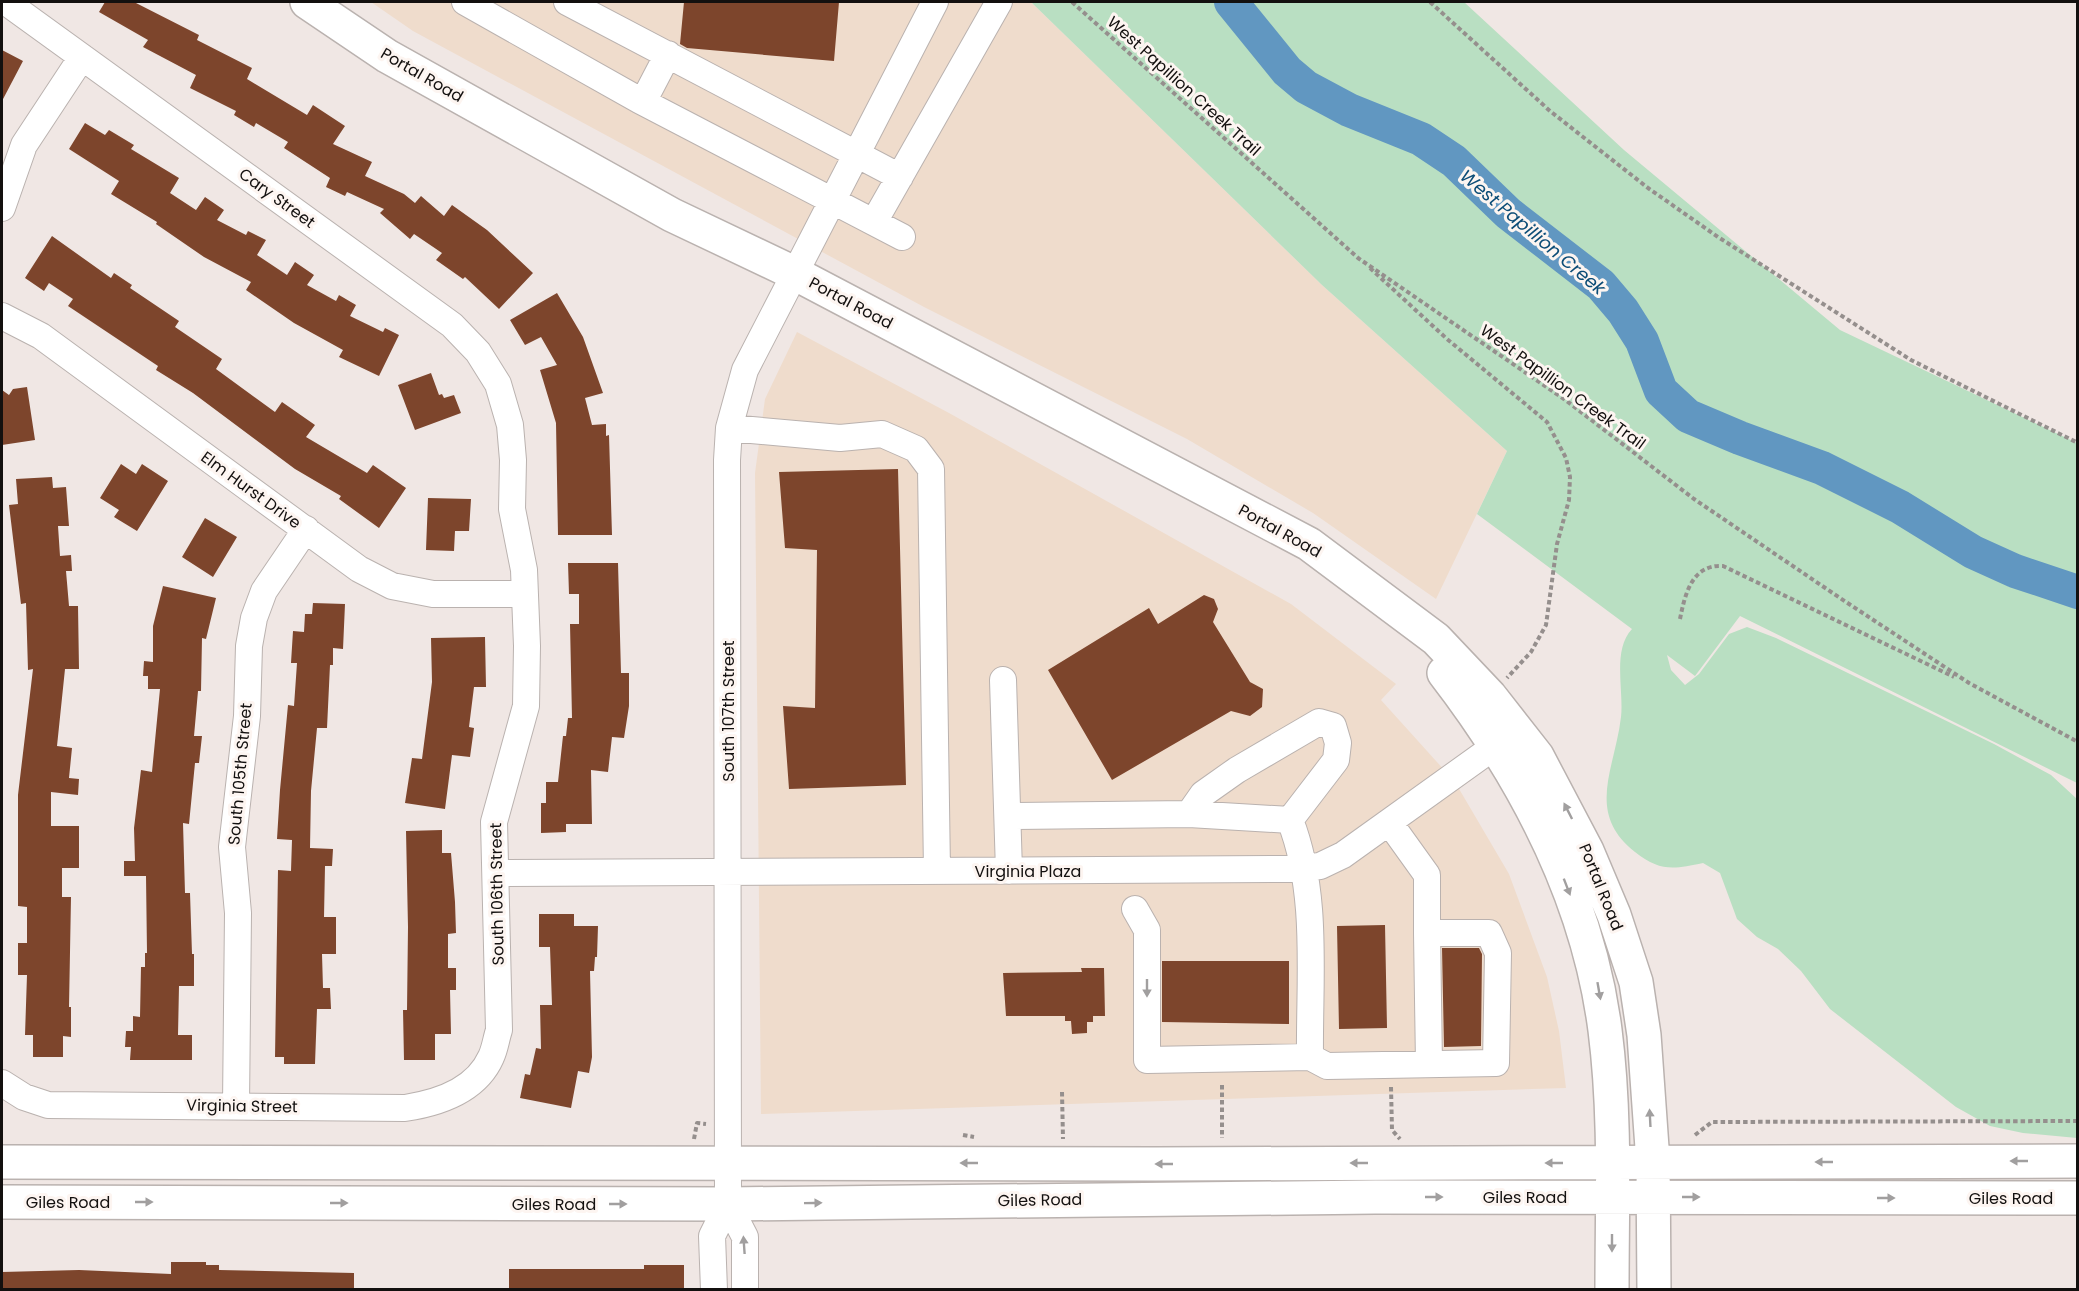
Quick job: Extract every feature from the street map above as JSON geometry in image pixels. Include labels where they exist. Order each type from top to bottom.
[{"type":"main road","name":"Portal Road","points":[[307,2],[387,56],[672,215],[794,273],[1309,544],[1436,639],[1490,696],[1550,842],[1584,934],[1605,1029],[1612,1163],[1612,1290]]},
{"type":"main road","name":"Portal Road","points":[[1394,607],[1460,693],[1506,738],[1537,756],[1564,803],[1614,915],[1636,982],[1644,1035],[1653,1162],[1654,1290]]},
{"type":"main road","name":"Giles Road","points":[[2,1162],[2078,1161]]},
{"type":"main road","name":"Giles Road","points":[[2,1202],[728,1204],[1352,1197],[2078,1198]]},
{"type":"street","name":"Cary Street","points":[[6,2],[452,325],[478,352],[498,384],[510,425]]},
{"type":"street","points":[[465,2],[643,102],[902,237]]},
{"type":"street","points":[[567,2],[900,177]]},
{"type":"street","name":"South 107th Street","points":[[728,1204],[727,460],[729,428],[745,370],[935,2]]},
{"type":"street","points":[[874,222],[999,2]]},
{"type":"street","points":[[643,102],[668,54]]},
{"type":"street","points":[[2,208],[24,145],[82,57]]},
{"type":"street","name":"Elm Hurst Drive","points":[[2,316],[41,336],[360,569],[392,586],[433,594],[525,594]]},
{"type":"street","name":"South 106th Street","points":[[479,1075],[491,1058],[499,1030],[494,822],[526,706],[524,570],[512,509],[513,460],[510,425]]},
{"type":"street","points":[[729,428],[840,438],[882,434],[916,449],[931,469],[937,871]]},
{"type":"street","name":"South 105th Street","points":[[236,1106],[238,913],[232,847],[247,716],[249,646],[254,618],[264,591],[306,530]]},
{"type":"street","points":[[1003,680],[1009,871]]},
{"type":"street","points":[[1189,814],[1203,794],[1237,770],[1319,722],[1333,726],[1338,742],[1336,760],[1290,820]]},
{"type":"street","name":"Virginia Plaza","points":[[496,873],[1009,871],[1320,866],[1342,855],[1506,738]]},
{"type":"street","points":[[1009,816],[1189,814],[1259,816],[1290,820]]},
{"type":"street","points":[[1290,820],[1304,867],[1309,929],[1310,1057]]},
{"type":"street","points":[[1389,822],[1427,875],[1429,1064]]},
{"type":"street","points":[[1141,920],[1147,1060],[1310,1057],[1327,1066],[1496,1063],[1498,953],[1489,933],[1427,933]]},
{"type":"street","name":"Virginia Street","points":[[2,1083],[24,1097],[48,1105],[405,1108],[433,1104],[456,1094],[479,1075]]},
{"type":"street","points":[[714,1290],[712,1236],[728,1204]]},
{"type":"street","points":[[728,1204],[745,1237],[745,1290]]},
{"type":"path","name":"West Papillion Creek Trail","points":[[1072,2],[1359,258],[1564,399],[1694,500],[1969,684],[2078,742]]},
{"type":"path","points":[[1430,2],[1550,111],[1648,188],[1718,237],[1911,360],[2078,444]]},
{"type":"path","points":[[1359,258],[1448,339],[1547,422],[1566,458],[1570,477],[1569,500],[1557,544],[1546,625],[1531,652],[1490,696]]},
{"type":"path","points":[[1680,619],[1687,589],[1695,576],[1704,568],[1723,566],[1969,684]]},
{"type":"path","points":[[1391,1080],[1392,1130]]},
{"type":"path","points":[[1222,1085],[1222,1145]]},
{"type":"path","points":[[1062,1092],[1063,1145]]},
{"type":"path","points":[[1695,1135],[1712,1122],[2078,1120]]},
{"type":"shaded area","points":[[371,2],[1031,2],[1322,285],[1507,451],[1436,599],[1313,513],[1187,439],[924,307],[413,31]]},
{"type":"shaded area","points":[[797,332],[949,413],[1291,604],[1396,684],[1381,700],[1455,782],[1509,874],[1547,977],[1559,1031],[1566,1088],[761,1114],[755,473],[765,399]]},
{"type":"green space","points":[[1031,2],[1464,2],[1624,150],[1840,330],[2077,443],[2077,783],[1740,616],[1695,676],[1667,655],[1671,670],[1685,685],[1699,674],[1729,634],[1747,627],[1776,638],[1994,744],[2051,775],[2077,799],[2077,1138],[2023,1133],[1990,1126],[1956,1107],[1830,1009],[1801,971],[1778,949],[1757,937],[1737,919],[1720,873],[1703,863],[1684,867],[1660,866],[1635,852],[1620,837],[1611,822],[1607,806],[1607,789],[1621,717],[1622,648],[1632,629],[1477,514],[1507,451],[1322,285]]},
{"type":"building","points":[[105,2],[134,2],[199,35],[197,40],[252,68],[247,79],[307,115],[313,105],[345,126],[333,144],[372,162],[365,176],[404,194],[415,203],[421,196],[444,216],[452,205],[487,230],[533,273],[499,309],[465,277],[463,279],[436,260],[442,253],[414,234],[410,239],[380,213],[384,209],[347,192],[345,196],[326,187],[330,178],[284,148],[288,142],[256,123],[254,127],[234,115],[236,111],[190,88],[196,75],[143,47],[148,40],[99,12]]},
{"type":"building","points":[[684,2],[839,2],[834,61],[687,48],[680,44]]},
{"type":"building","points":[[2,50],[23,61],[2,101]]},
{"type":"building","points":[[85,123],[105,135],[109,130],[134,145],[131,149],[179,178],[170,193],[196,210],[205,197],[224,210],[217,220],[246,235],[248,231],[266,240],[257,255],[287,275],[295,262],[314,275],[307,285],[336,301],[339,295],[356,305],[350,316],[383,332],[385,328],[399,335],[379,376],[339,357],[343,350],[294,323],[246,290],[251,282],[204,257],[156,224],[157,222],[111,194],[119,181],[69,149]]},
{"type":"building","points":[[52,236],[111,278],[114,273],[132,285],[130,288],[179,321],[175,327],[222,359],[216,369],[275,412],[282,402],[315,425],[306,437],[367,473],[373,465],[406,488],[379,528],[339,499],[341,496],[295,469],[193,393],[156,370],[158,366],[68,306],[73,299],[49,283],[44,291],[25,278]]},
{"type":"building","points":[[557,293],[583,337],[603,393],[585,398],[592,425],[606,424],[606,436],[609,435],[612,535],[558,535],[556,423],[540,370],[557,365],[541,337],[525,345],[510,320]]},
{"type":"building","points":[[431,373],[439,395],[442,394],[444,398],[454,395],[461,413],[415,430],[398,385]]},
{"type":"building","points":[[27,387],[35,440],[2,445],[2,390],[9,395],[13,389]]},
{"type":"building","points":[[121,464],[136,474],[142,464],[168,481],[137,531],[114,517],[119,510],[100,498]]},
{"type":"building","points":[[898,469],[906,785],[789,789],[783,706],[815,708],[817,550],[785,548],[779,472]]},
{"type":"building","points":[[52,477],[53,488],[66,487],[69,526],[58,526],[60,556],[71,555],[72,571],[66,571],[69,606],[78,606],[79,669],[65,669],[57,746],[72,748],[69,778],[79,779],[78,795],[51,792],[51,826],[79,826],[79,868],[62,868],[62,897],[71,897],[69,1007],[71,1007],[71,1037],[63,1036],[63,1057],[33,1057],[33,1035],[25,1035],[27,975],[18,975],[18,943],[27,943],[27,907],[18,906],[18,795],[33,669],[28,670],[26,603],[21,604],[9,505],[18,504],[16,479]]},
{"type":"building","points":[[428,498],[471,499],[469,531],[455,531],[454,551],[426,550]]},
{"type":"building","points":[[205,518],[237,537],[213,577],[182,557]]},
{"type":"building","points":[[568,563],[618,563],[621,673],[629,673],[629,706],[624,738],[612,737],[608,772],[591,770],[592,824],[566,824],[566,832],[541,833],[541,803],[546,803],[546,782],[558,782],[563,736],[566,736],[568,718],[572,718],[570,624],[579,624],[579,594],[569,594]]},
{"type":"building","points":[[163,586],[216,598],[206,639],[202,638],[201,691],[198,691],[194,736],[202,736],[199,763],[195,763],[189,824],[183,823],[185,893],[190,893],[194,986],[179,986],[178,1035],[192,1035],[192,1060],[130,1060],[131,1047],[125,1047],[126,1031],[133,1031],[133,1016],[140,1017],[141,967],[145,967],[145,953],[147,953],[146,876],[124,876],[124,861],[135,861],[134,828],[141,770],[152,772],[160,689],[148,689],[148,676],[143,676],[144,661],[153,662],[153,626]]},
{"type":"building","points":[[1204,595],[1214,599],[1218,609],[1213,622],[1250,682],[1263,689],[1262,707],[1250,716],[1231,711],[1112,780],[1048,670],[1149,608],[1158,624]]},
{"type":"building","points":[[313,603],[345,604],[343,649],[333,648],[327,728],[317,728],[311,791],[310,848],[333,849],[332,866],[325,866],[324,917],[336,917],[336,954],[322,954],[323,988],[330,988],[331,1009],[317,1009],[315,1064],[284,1064],[284,1057],[275,1057],[278,870],[291,871],[292,840],[277,839],[280,790],[288,705],[294,706],[297,663],[291,663],[293,631],[304,632],[305,614],[312,614]]},
{"type":"building","points":[[485,637],[486,687],[474,687],[469,727],[474,728],[470,757],[452,755],[445,809],[405,803],[412,758],[422,759],[432,682],[431,638]]},
{"type":"building","points":[[442,830],[442,853],[451,853],[455,902],[456,933],[448,934],[448,968],[456,968],[456,990],[450,990],[451,1034],[435,1034],[435,1060],[404,1060],[403,1010],[407,1010],[408,927],[406,831]]},
{"type":"building","points":[[539,914],[574,914],[574,926],[598,926],[597,957],[595,957],[594,971],[590,971],[592,1057],[589,1073],[578,1071],[571,1108],[520,1098],[525,1074],[530,1075],[536,1048],[541,1049],[540,1005],[552,1005],[550,947],[539,947]]},
{"type":"building","points":[[1385,925],[1387,1028],[1339,1029],[1337,926]]},
{"type":"building","points":[[1442,948],[1479,948],[1482,954],[1481,1046],[1444,1047]]},
{"type":"building","points":[[1162,961],[1289,961],[1289,1024],[1162,1022]]},
{"type":"building","points":[[1081,968],[1104,968],[1105,1016],[1093,1016],[1093,1022],[1087,1022],[1087,1033],[1072,1034],[1071,1021],[1065,1021],[1065,1016],[1006,1016],[1003,973],[1082,972]]},
{"type":"building","points":[[171,1262],[206,1262],[206,1265],[219,1265],[219,1270],[354,1273],[354,1290],[2,1290],[2,1272],[79,1270],[171,1274]]},
{"type":"building","points":[[644,1265],[684,1265],[684,1290],[509,1290],[509,1269],[644,1269]]},
{"type":"waterway","name":"West Papillion Creek","points":[[1231,2],[1287,71],[1306,87],[1349,110],[1421,139],[1454,161],[1508,213],[1601,285],[1623,311],[1642,341],[1661,391],[1688,416],[1822,468],[1900,507],[1973,552],[2015,571],[2078,592]]}]
